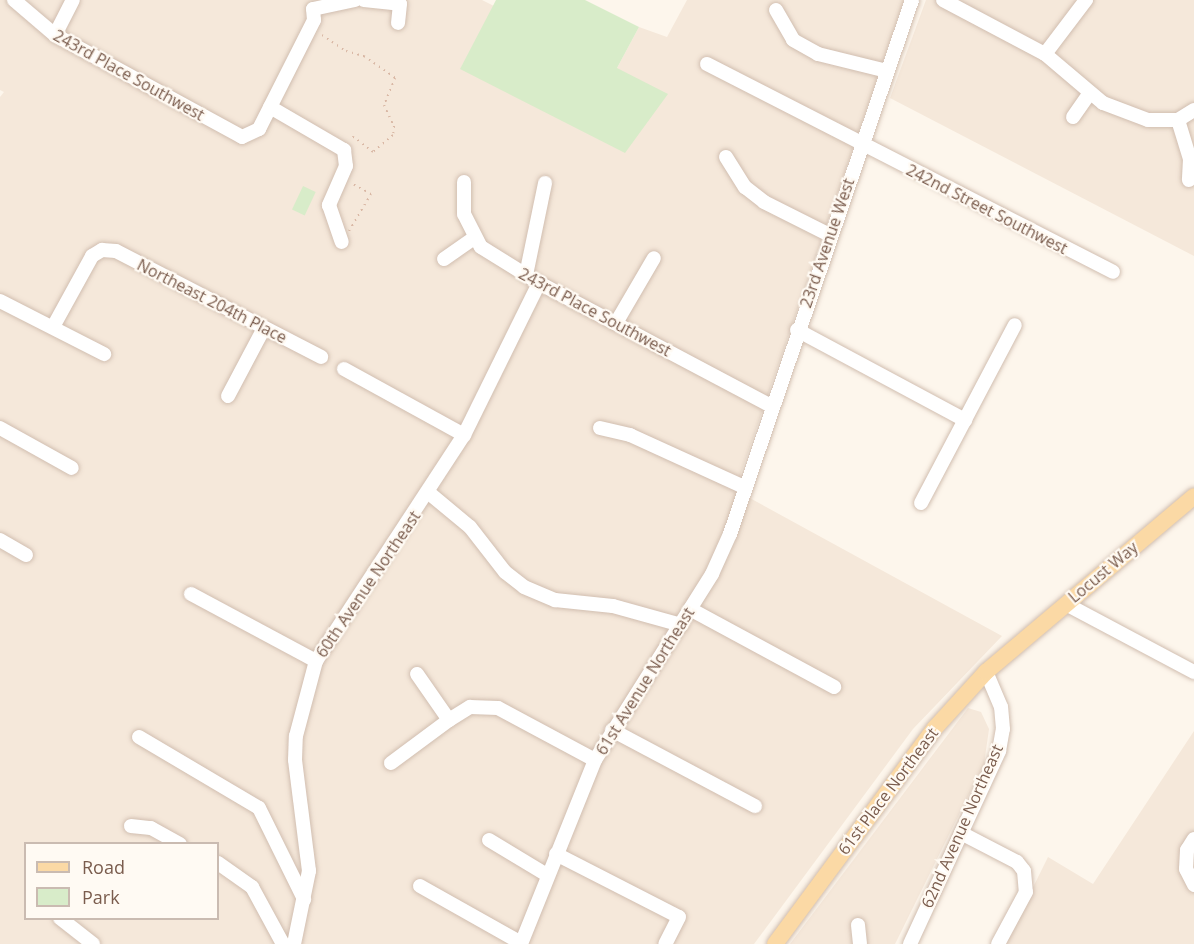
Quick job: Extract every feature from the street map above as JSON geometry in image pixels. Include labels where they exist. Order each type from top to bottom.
[{"type":"main road","name":"Locust Way","points":[[1013,648],[1194,496]]},
{"type":"main road","name":"61st Place Northeast","points":[[775,944],[935,728],[986,672],[1013,648]]},
{"type":"street","name":"243rd Place Southwest","points":[[14,0],[55,35],[242,137],[259,129],[270,107]]},
{"type":"street","points":[[55,35],[73,0]]},
{"type":"street","points":[[340,238],[329,205],[348,158],[341,147],[270,107],[314,20],[308,5],[355,0]]},
{"type":"street","points":[[364,0],[400,2],[398,23]]},
{"type":"street","name":"23rd Avenue West","points":[[744,487],[912,0]]},
{"type":"street","points":[[943,0],[1045,54],[1089,94],[1125,114],[1148,120],[1178,120],[1194,110]]},
{"type":"street","points":[[1045,54],[1086,0]]},
{"type":"street","points":[[776,10],[793,40],[818,54],[887,71]]},
{"type":"street","name":"242nd Street Southwest","points":[[706,64],[1113,273]]},
{"type":"street","points":[[1073,117],[1089,94]]},
{"type":"street","points":[[1178,120],[1190,159],[1189,180]]},
{"type":"street","points":[[726,157],[745,187],[764,202],[830,236]]},
{"type":"street","name":"243rd Place Southwest","points":[[464,182],[464,214],[481,247],[539,283],[771,406]]},
{"type":"street","points":[[526,275],[545,183]]},
{"type":"street","points":[[444,259],[475,237]]},
{"type":"street","name":"Northeast 204th Place","points":[[53,327],[92,256],[102,250],[116,251],[321,357]]},
{"type":"street","points":[[616,323],[654,258]]},
{"type":"street","name":"60th Avenue Northeast","points":[[294,944],[309,871],[309,848],[295,760],[296,736],[316,661],[429,493],[464,435],[539,283]]},
{"type":"street","points":[[0,301],[104,354]]},
{"type":"street","points":[[921,503],[1015,325]]},
{"type":"street","points":[[228,396],[264,328]]},
{"type":"street","points":[[797,330],[965,420]]},
{"type":"street","points":[[344,369],[464,435]]},
{"type":"street","points":[[0,428],[72,468]]},
{"type":"street","points":[[600,428],[630,435],[744,487]]},
{"type":"street","name":"61st Avenue Northeast","points":[[521,943],[595,760],[681,625],[722,553],[744,487]]},
{"type":"street","points":[[429,493],[470,527],[505,572],[524,586],[555,600],[613,606],[681,625]]},
{"type":"street","points":[[0,540],[26,555]]},
{"type":"street","points":[[191,594],[316,661]]},
{"type":"street","points":[[1066,604],[1194,672]]},
{"type":"street","points":[[690,609],[834,687]]},
{"type":"street","name":"62nd Avenue Northeast","points":[[910,944],[999,751],[1003,729],[1001,707],[986,672]]},
{"type":"street","points":[[417,674],[449,720]]},
{"type":"street","points":[[391,763],[470,707],[498,708],[595,760]]},
{"type":"street","points":[[612,730],[755,806]]},
{"type":"street","points":[[139,737],[259,808],[304,899]]},
{"type":"street","points":[[131,826],[151,828],[178,842]]},
{"type":"street","points":[[961,833],[1017,862],[1024,871],[1026,892],[998,944]]},
{"type":"street","points":[[1194,839],[1187,850],[1186,869],[1194,885]]},
{"type":"street","points":[[489,840],[547,874]]},
{"type":"street","points":[[556,854],[679,917],[665,944]]},
{"type":"street","points":[[219,864],[252,887],[283,944]]},
{"type":"street","points":[[420,886],[521,943]]},
{"type":"street","points":[[63,920],[93,944]]},
{"type":"street","points":[[858,926],[860,944]]},
{"type":"path","points":[[322,35],[346,51],[364,56],[395,78],[384,105],[394,126],[393,135],[373,152],[354,138],[349,137],[341,147]]},
{"type":"path","points":[[340,238],[352,230],[371,194],[341,178]]},
{"type":"shaded area","points":[[0,0],[482,0],[494,6],[461,68],[617,68],[639,27],[667,37],[687,0],[904,0],[735,490],[1002,636],[913,729],[754,944],[0,944],[0,97],[4,92],[0,90]]},
{"type":"shaded area","points":[[926,0],[1194,0],[1194,256],[890,98]]},
{"type":"shaded area","points":[[968,708],[981,712],[989,729],[984,764],[895,944],[790,944]]},
{"type":"shaded area","points":[[1194,731],[1194,944],[1005,944],[1048,857],[1093,884]]},
{"type":"green space","points":[[496,0],[585,0],[639,27],[617,68],[668,94],[625,153],[460,69]]},
{"type":"green space","points":[[303,186],[316,192],[305,215],[292,210]]}]
